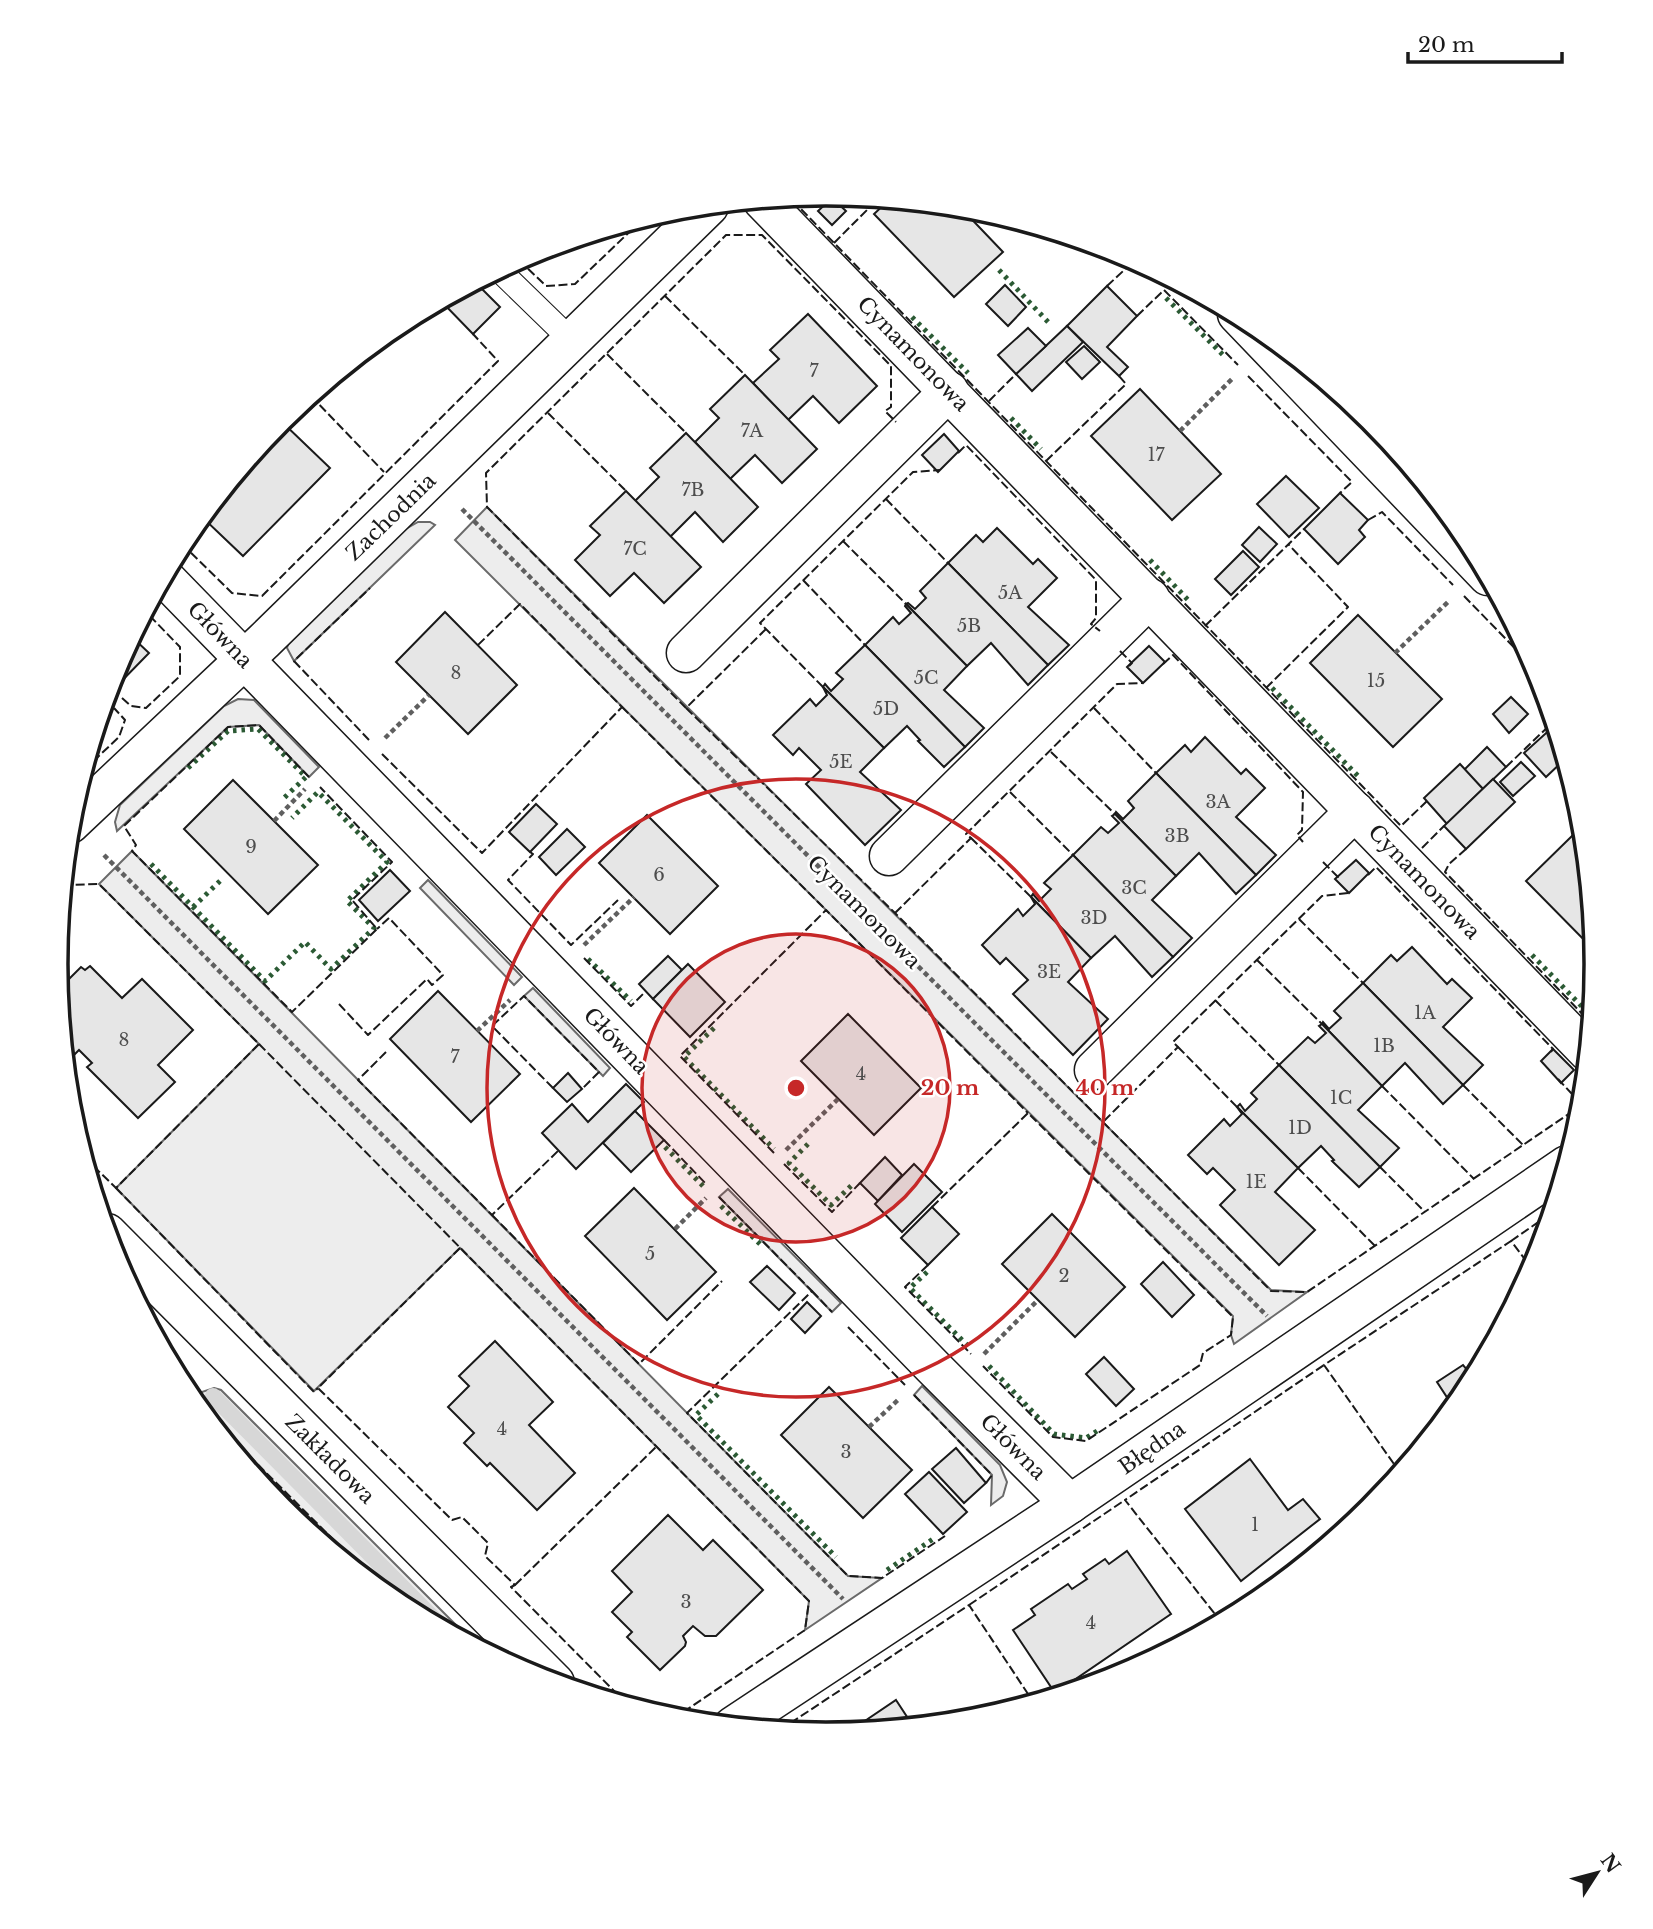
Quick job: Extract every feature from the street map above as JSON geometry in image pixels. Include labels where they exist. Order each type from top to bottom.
[{"type":"street","name":"Cynamonowa","points":[[770,209],[1580,1044]]},
{"type":"street","name":"Zachodnia","points":[[85,810],[432,478],[570,339],[696,218]]},
{"type":"street","points":[[1295,369],[1456,542]]},
{"type":"street","points":[[685,653],[949,391]]},
{"type":"street","name":"Główna","points":[[171,584],[932,1366],[1070,1504]]},
{"type":"street","points":[[889,856],[1150,598]]},
{"type":"street","points":[[1094,1070],[1355,811]]},
{"type":"street","name":"Błędna","points":[[745,1718],[1070,1504],[1556,1173]]},
{"type":"street","name":"Zakładowa","points":[[124,1250],[536,1665]]},
{"type":"lane","points":[[506,277],[570,339]]},
{"type":"path","points":[[1180,431],[1238,373]]},
{"type":"path","name":"Cynamonowa","points":[[432,478],[1274,1323],[1292,1350]]},
{"type":"path","points":[[1395,653],[1454,595]]},
{"type":"path","points":[[379,743],[429,695]]},
{"type":"path","points":[[80,833],[843,1599]]},
{"type":"path","points":[[579,950],[634,897]]},
{"type":"path","points":[[782,1153],[838,1099]]},
{"type":"path","points":[[980,1358],[1038,1300]]},
{"type":"shaded area","points":[[487,507],[1271,1290],[1307,1292],[1234,1344],[1231,1335],[1233,1316],[455,540]]},
{"type":"shaded area","points":[[418,522],[435,525],[294,661],[287,648],[289,641],[404,530]]},
{"type":"shaded area","points":[[238,699],[254,700],[319,767],[309,777],[259,725],[228,727],[117,831],[115,822],[120,805],[224,706]]},
{"type":"shaded area","points":[[132,851],[848,1576],[882,1578],[805,1630],[809,1601],[460,1248],[314,1391],[116,1188],[259,1044],[99,884]]},
{"type":"shaded area","points":[[428,880],[522,977],[514,985],[420,888]]},
{"type":"shaded area","points":[[533,988],[610,1068],[603,1076],[524,996]]},
{"type":"shaded area","points":[[728,1189],[841,1303],[832,1312],[719,1197]]},
{"type":"shaded area","points":[[922,1386],[1000,1465],[1007,1482],[1003,1496],[991,1505],[992,1475],[914,1395]]},
{"type":"shaded area","points":[[214,1388],[221,1390],[458,1627],[405,1595],[327,1535],[290,1501],[256,1464],[201,1392]]},
{"type":"building","points":[[826,206],[841,207],[846,211],[832,225],[818,211]]},
{"type":"building","points":[[880,208],[973,221],[1003,252],[954,297],[874,214]]},
{"type":"building","points":[[1005,285],[1026,307],[1008,326],[986,304]]},
{"type":"building","points":[[1107,286],[1137,316],[1107,347],[1128,367],[1119,376],[1067,326]]},
{"type":"building","points":[[482,289],[500,307],[473,334],[448,308]]},
{"type":"building","points":[[808,314],[877,386],[839,423],[813,396],[788,420],[753,383],[779,359],[770,350]]},
{"type":"building","points":[[1067,326],[1083,342],[1032,391],[1016,374]]},
{"type":"building","points":[[1028,328],[1046,346],[1016,374],[998,355]]},
{"type":"building","points":[[1084,346],[1100,362],[1082,379],[1066,362]]},
{"type":"building","points":[[745,375],[817,449],[782,483],[755,455],[730,479],[695,442],[719,418],[710,409]]},
{"type":"building","points":[[1140,389],[1221,474],[1172,520],[1091,436]]},
{"type":"building","points":[[289,429],[330,468],[243,556],[210,524],[256,465]]},
{"type":"building","points":[[686,433],[758,507],[723,542],[695,512],[670,537],[635,501],[659,477],[650,468]]},
{"type":"building","points":[[944,434],[959,451],[938,472],[922,455]]},
{"type":"building","points":[[1286,476],[1319,508],[1289,537],[1257,504]]},
{"type":"building","points":[[626,491],[701,567],[664,603],[634,573],[610,596],[575,560],[600,535],[590,526]]},
{"type":"building","points":[[1340,493],[1368,520],[1359,530],[1365,537],[1338,564],[1304,529]]},
{"type":"building","points":[[1259,527],[1277,544],[1260,562],[1242,545]]},
{"type":"building","points":[[997,528],[1033,564],[1038,559],[1057,578],[1028,607],[1069,645],[1048,665],[948,563],[976,535],[983,542]]},
{"type":"building","points":[[1243,551],[1259,567],[1231,595],[1215,579]]},
{"type":"building","points":[[948,563],[1048,665],[1028,685],[991,643],[967,666],[906,604],[915,609],[926,598],[920,591]]},
{"type":"building","points":[[906,604],[967,666],[944,690],[984,728],[965,747],[865,645],[893,617],[899,624],[911,613]]},
{"type":"building","points":[[445,612],[517,685],[468,734],[396,662]]},
{"type":"building","points":[[1358,615],[1442,699],[1393,747],[1310,663]]},
{"type":"building","points":[[139,644],[149,653],[124,678]]},
{"type":"building","points":[[865,645],[965,747],[944,767],[907,726],[884,748],[823,687],[825,684],[831,691],[843,679],[836,673]]},
{"type":"building","points":[[1149,646],[1165,662],[1143,683],[1127,667]]},
{"type":"building","points":[[823,687],[884,748],[860,772],[901,810],[865,845],[806,784],[821,770],[799,748],[793,755],[773,735],[810,699],[816,706],[827,695]]},
{"type":"building","points":[[1511,697],[1528,714],[1509,733],[1493,714]]},
{"type":"building","points":[[1548,731],[1558,765],[1546,777],[1524,753]]},
{"type":"building","points":[[1205,737],[1241,774],[1246,769],[1265,788],[1236,817],[1276,855],[1256,875],[1156,773],[1185,745],[1191,752]]},
{"type":"building","points":[[1487,747],[1506,767],[1483,789],[1464,770]]},
{"type":"building","points":[[1521,762],[1535,776],[1513,796],[1500,782]]},
{"type":"building","points":[[1460,764],[1483,789],[1447,824],[1424,798]]},
{"type":"building","points":[[1156,773],[1256,875],[1236,894],[1199,853],[1176,876],[1115,814],[1116,812],[1123,819],[1134,808],[1128,801]]},
{"type":"building","points":[[1493,779],[1515,802],[1466,849],[1444,826]]},
{"type":"building","points":[[233,780],[318,865],[268,914],[184,829]]},
{"type":"building","points":[[536,804],[557,824],[530,852],[509,832]]},
{"type":"building","points":[[1115,814],[1176,876],[1152,900],[1192,938],[1173,957],[1073,855],[1101,827],[1108,833],[1119,823],[1112,816]]},
{"type":"building","points":[[647,815],[718,886],[670,934],[599,863]]},
{"type":"building","points":[[567,829],[585,847],[556,875],[539,857]]},
{"type":"building","points":[[1573,835],[1584,940],[1526,881]]},
{"type":"building","points":[[1073,855],[1173,957],[1152,977],[1115,936],[1091,958],[1031,897],[1033,894],[1039,901],[1051,889],[1044,883]]},
{"type":"building","points":[[1356,860],[1369,873],[1349,893],[1335,879]]},
{"type":"building","points":[[390,870],[410,891],[378,921],[359,900]]},
{"type":"building","points":[[1031,897],[1091,958],[1068,982],[1108,1019],[1073,1055],[1013,994],[1028,980],[1006,958],[1000,964],[982,945],[1018,909],[1023,916],[1035,904]]},
{"type":"building","points":[[1412,947],[1447,984],[1452,979],[1472,998],[1443,1027],[1483,1065],[1463,1085],[1363,983],[1391,955],[1397,961]]},
{"type":"building","points":[[668,956],[682,970],[653,999],[639,984]]},
{"type":"building","points":[[688,964],[725,1002],[690,1037],[653,999]]},
{"type":"building","points":[[90,966],[122,998],[142,979],[193,1030],[158,1065],[175,1082],[138,1118],[87,1067],[92,1063],[79,1050],[74,1055],[69,979],[81,967],[85,970]]},
{"type":"building","points":[[1363,983],[1463,1085],[1443,1104],[1405,1063],[1382,1086],[1322,1024],[1323,1022],[1329,1029],[1341,1018],[1334,1011]]},
{"type":"building","points":[[438,991],[520,1074],[471,1122],[390,1039]]},
{"type":"building","points":[[848,1014],[921,1088],[874,1135],[801,1061]]},
{"type":"building","points":[[1322,1024],[1382,1086],[1358,1110],[1399,1148],[1380,1167],[1279,1065],[1308,1037],[1315,1043],[1326,1033],[1319,1026]]},
{"type":"building","points":[[1553,1049],[1574,1070],[1561,1083],[1541,1061]]},
{"type":"building","points":[[1279,1065],[1380,1167],[1359,1187],[1332,1161],[1334,1160],[1321,1146],[1298,1168],[1237,1107],[1240,1104],[1245,1111],[1257,1099],[1251,1093]]},
{"type":"building","points":[[568,1073],[582,1089],[567,1102],[553,1088]]},
{"type":"building","points":[[626,1084],[644,1102],[576,1169],[542,1133],[572,1104],[588,1122]]},
{"type":"building","points":[[1237,1107],[1298,1168],[1275,1192],[1315,1230],[1279,1265],[1220,1205],[1235,1190],[1213,1168],[1207,1174],[1188,1155],[1224,1119],[1230,1126],[1242,1114]]},
{"type":"building","points":[[635,1111],[664,1140],[631,1172],[603,1143]]},
{"type":"building","points":[[885,1157],[902,1175],[878,1201],[860,1183]]},
{"type":"building","points":[[914,1164],[942,1192],[902,1232],[875,1204]]},
{"type":"building","points":[[634,1188],[716,1272],[667,1320],[585,1236]]},
{"type":"building","points":[[932,1207],[959,1234],[928,1265],[901,1238]]},
{"type":"building","points":[[1052,1214],[1125,1287],[1075,1337],[1002,1264]]},
{"type":"building","points":[[1163,1262],[1194,1295],[1172,1317],[1141,1284]]},
{"type":"building","points":[[767,1266],[795,1293],[779,1310],[750,1282]]},
{"type":"building","points":[[807,1302],[821,1316],[805,1333],[791,1319]]},
{"type":"building","points":[[495,1341],[553,1402],[529,1425],[575,1473],[537,1510],[490,1463],[487,1466],[464,1443],[474,1433],[448,1407],[469,1386],[459,1376]]},
{"type":"building","points":[[1104,1357],[1134,1389],[1116,1406],[1086,1374]]},
{"type":"building","points":[[1463,1365],[1467,1370],[1448,1399],[1437,1382]]},
{"type":"building","points":[[829,1387],[912,1470],[863,1518],[781,1435]]},
{"type":"building","points":[[956,1448],[986,1483],[964,1503],[932,1469]]},
{"type":"building","points":[[1250,1459],[1288,1510],[1303,1499],[1320,1519],[1241,1581],[1185,1509]]},
{"type":"building","points":[[929,1472],[967,1512],[943,1534],[905,1494]]},
{"type":"building","points":[[668,1515],[703,1550],[713,1540],[763,1590],[716,1636],[705,1636],[693,1626],[683,1636],[685,1646],[660,1670],[627,1637],[632,1632],[612,1612],[632,1592],[612,1571]]},
{"type":"building","points":[[1127,1551],[1171,1614],[1069,1683],[1052,1688],[1013,1630],[1035,1615],[1031,1609],[1068,1584],[1072,1589],[1087,1579],[1083,1574],[1105,1559],[1109,1564]]},
{"type":"building","points":[[896,1700],[908,1718],[876,1721],[864,1721]]},
{"type":"waterway","points":[[213,1396],[419,1604]]},
{"type":"hedge","points":[[999,270],[1049,323]]},
{"type":"hedge","points":[[1166,298],[1225,357]]},
{"type":"hedge","points":[[912,317],[968,373]]},
{"type":"hedge","points":[[1011,418],[1041,449]]},
{"type":"hedge","points":[[1150,560],[1191,603]]},
{"type":"hedge","points":[[1272,688],[1360,778]]},
{"type":"hedge","points":[[188,768],[228,731],[258,729],[306,777],[284,798]]},
{"type":"hedge","points":[[151,864],[265,981],[305,942],[331,969],[374,928],[347,901],[387,862],[318,792],[292,818]]},
{"type":"hedge","points":[[193,907],[220,881]]},
{"type":"hedge","points":[[1532,955],[1583,1008]]},
{"type":"hedge","points":[[588,959],[631,1001]]},
{"type":"hedge","points":[[714,1028],[684,1057],[774,1149]]},
{"type":"hedge","points":[[808,1144],[789,1163],[831,1205],[853,1184]]},
{"type":"hedge","points":[[665,1147],[703,1186]]},
{"type":"hedge","points":[[721,1206],[760,1244]]},
{"type":"hedge","points":[[927,1272],[910,1288],[970,1348]]},
{"type":"hedge","points":[[989,1366],[1054,1434],[1086,1438],[1097,1431]]},
{"type":"hedge","points":[[718,1394],[696,1415],[836,1557]]},
{"type":"hedge","points":[[887,1570],[936,1537]]},
{"type":"fence","points":[[802,207],[801,209],[1401,826],[1427,801]]},
{"type":"fence","points":[[834,243],[869,208]]},
{"type":"fence","points":[[527,268],[546,286],[575,284],[629,232]]},
{"type":"fence","points":[[686,708],[487,507],[486,473],[726,235],[762,235],[891,366],[891,407],[885,411],[896,422]]},
{"type":"fence","points":[[1107,286],[1126,268]]},
{"type":"fence","points":[[1137,316],[1164,290],[1238,365]]},
{"type":"fence","points":[[665,296],[745,375]]},
{"type":"fence","points":[[190,552],[232,593],[262,596],[498,361],[473,334]]},
{"type":"fence","points":[[607,354],[686,433]]},
{"type":"fence","points":[[989,401],[1016,374]]},
{"type":"fence","points":[[1046,461],[1126,384],[1119,376]]},
{"type":"fence","points":[[1248,376],[1352,482],[1340,493]]},
{"type":"fence","points":[[317,403],[384,472]]},
{"type":"fence","points":[[548,413],[626,491]]},
{"type":"fence","points":[[958,453],[966,445],[1096,580],[1096,618],[1091,624],[1100,631]]},
{"type":"fence","points":[[823,687],[760,623],[913,472],[940,470]]},
{"type":"fence","points":[[886,499],[948,563]]},
{"type":"fence","points":[[1368,520],[1382,512],[1453,585]]},
{"type":"fence","points":[[1205,626],[1304,529]]},
{"type":"fence","points":[[843,541],[906,604]]},
{"type":"fence","points":[[1266,688],[1348,607],[1288,544]]},
{"type":"fence","points":[[803,580],[865,645]]},
{"type":"fence","points":[[369,740],[294,661],[370,588]]},
{"type":"fence","points":[[1464,596],[1516,650]]},
{"type":"fence","points":[[382,754],[482,853],[622,707],[520,604],[478,645]]},
{"type":"fence","points":[[122,698],[131,706],[146,708],[180,676],[180,647],[152,618]]},
{"type":"fence","points":[[766,629],[686,708],[895,913],[1271,1291],[1307,1292],[1570,1113]]},
{"type":"fence","points":[[1120,651],[1132,663],[1129,666]]},
{"type":"fence","points":[[1163,664],[1173,655],[1303,792],[1302,830],[1297,835],[1303,842]]},
{"type":"fence","points":[[895,913],[971,838],[966,834],[1117,684],[1143,683]]},
{"type":"fence","points":[[622,707],[826,910]]},
{"type":"fence","points":[[97,758],[119,737],[125,720],[114,708]]},
{"type":"fence","points":[[1094,708],[1156,773]]},
{"type":"fence","points":[[309,777],[259,725],[228,727],[124,826],[136,845],[132,851],[292,1012],[377,929],[352,900],[392,862],[320,787]]},
{"type":"fence","points":[[1506,767],[1547,728]]},
{"type":"fence","points":[[1051,752],[1115,814]]},
{"type":"fence","points":[[1010,792],[1073,855]]},
{"type":"fence","points":[[1422,848],[1444,826]]},
{"type":"fence","points":[[971,838],[1031,897]]},
{"type":"fence","points":[[1466,849],[1449,864],[1445,872],[1583,1015]]},
{"type":"fence","points":[[530,852],[533,854],[508,880],[571,945],[618,900]]},
{"type":"fence","points":[[1323,862],[1338,877],[1336,879]]},
{"type":"fence","points":[[1368,875],[1376,867],[1553,1049],[1551,1052]]},
{"type":"fence","points":[[73,885],[99,884],[259,1044],[116,1188],[96,1169]]},
{"type":"fence","points":[[1104,1121],[1178,1047],[1173,1042],[1322,896],[1349,893]]},
{"type":"fence","points":[[774,1153],[680,1056],[826,910],[1028,1113]]},
{"type":"fence","points":[[339,1004],[368,1035],[427,979],[432,985],[443,975],[389,918],[377,929]]},
{"type":"fence","points":[[1299,919],[1363,983]]},
{"type":"fence","points":[[584,958],[631,1006],[645,992]]},
{"type":"fence","points":[[1257,960],[1322,1024]]},
{"type":"fence","points":[[553,1088],[492,1026],[524,996],[599,1072],[582,1089]]},
{"type":"fence","points":[[1215,1000],[1279,1065]]},
{"type":"fence","points":[[259,1044],[809,1601],[805,1630],[687,1709]]},
{"type":"fence","points":[[1178,1047],[1237,1107]]},
{"type":"fence","points":[[386,1052],[358,1080],[492,1215],[559,1150]]},
{"type":"fence","points":[[1558,1079],[1572,1094],[1572,1098]]},
{"type":"fence","points":[[1463,1085],[1523,1145]]},
{"type":"fence","points":[[1382,1086],[1474,1179]]},
{"type":"fence","points":[[932,1207],[1028,1113],[1233,1317],[1231,1335],[1203,1353],[1200,1365],[1086,1441],[1053,1437],[983,1366]]},
{"type":"fence","points":[[664,1140],[707,1185]]},
{"type":"fence","points":[[784,1164],[832,1212],[860,1183]]},
{"type":"fence","points":[[1380,1167],[1425,1212]]},
{"type":"fence","points":[[1298,1168],[1375,1246]]},
{"type":"fence","points":[[116,1188],[314,1392],[318,1388]]},
{"type":"fence","points":[[719,1197],[812,1291],[687,1413],[848,1576],[882,1578],[945,1536]]},
{"type":"fence","points":[[492,1215],[639,1364],[722,1281]]},
{"type":"fence","points":[[1511,1241],[1540,1221]]},
{"type":"fence","points":[[1395,1466],[1324,1365],[1511,1241],[1525,1259]]},
{"type":"fence","points":[[460,1248],[318,1388],[452,1520],[462,1517],[488,1543],[485,1556],[515,1585],[511,1587],[616,1693]]},
{"type":"fence","points":[[928,1265],[905,1287],[971,1354]]},
{"type":"fence","points":[[812,1291],[832,1312]]},
{"type":"fence","points":[[848,1327],[905,1385]]},
{"type":"fence","points":[[1216,1615],[1125,1500],[1324,1365]]},
{"type":"fence","points":[[914,1395],[992,1475],[986,1483]]},
{"type":"fence","points":[[515,1585],[656,1447]]},
{"type":"fence","points":[[250,1457],[336,1543]]},
{"type":"fence","points":[[969,1605],[1125,1500]]},
{"type":"fence","points":[[793,1722],[969,1605],[1029,1695]]}]
